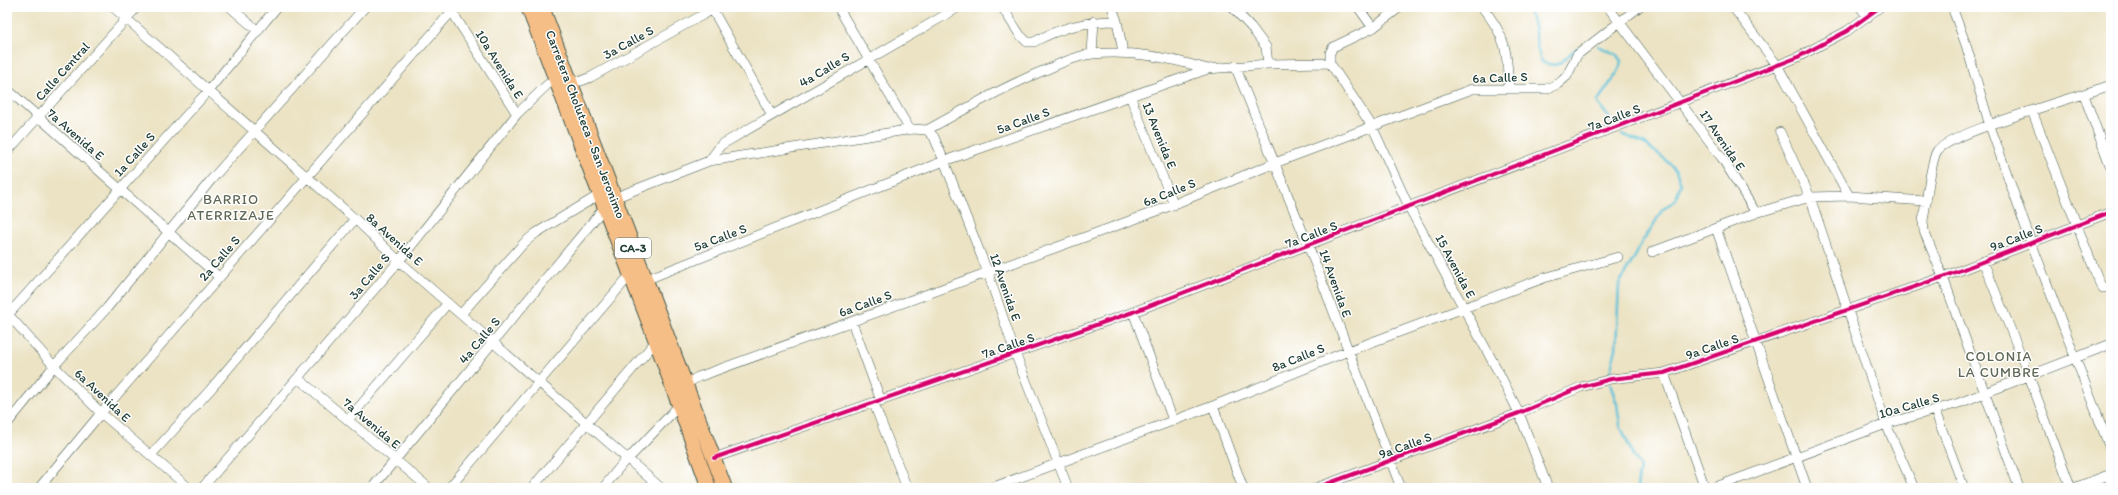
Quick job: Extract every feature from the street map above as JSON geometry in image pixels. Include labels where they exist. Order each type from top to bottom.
[{"type":"highway","name":"Carretera Choluteca - San Jeronimo","points":[[528,7],[555,82],[606,200],[645,280],[725,488]]},
{"type":"highway","name":"Carretera Choluteca - San Jeronimo","points":[[542,7],[570,82],[630,275],[679,403],[709,488]]},
{"type":"street","name":"8a Avenida E","points":[[113,7],[355,219],[399,261],[495,342],[661,488]]},
{"type":"street","name":"Calle Central","points":[[7,152],[137,7]]},
{"type":"street","points":[[230,7],[258,31]]},
{"type":"street","name":"1a Calle S","points":[[7,315],[208,91],[277,7]]},
{"type":"street","points":[[7,424],[54,366],[107,308],[169,231],[365,7]]},
{"type":"street","points":[[838,7],[910,130]]},
{"type":"street","name":"4a Calle S","points":[[709,161],[721,146],[868,58],[959,7]]},
{"type":"street","points":[[1002,7],[1020,35],[1027,42],[1034,42],[1080,24],[1094,21],[1117,21]]},
{"type":"street","points":[[1112,7],[1117,21],[1123,52]]},
{"type":"street","points":[[1232,7],[1266,47],[1268,64]]},
{"type":"street","points":[[1358,7],[1373,28]]},
{"type":"street","points":[[1330,63],[1330,53],[1333,47],[1373,28],[1400,7]]},
{"type":"street","points":[[1482,7],[1500,32],[1507,51],[1509,89]]},
{"type":"street","name":"17 Avenida E","points":[[1608,7],[1722,158],[1756,213]]},
{"type":"street","name":"6a Calle S","points":[[603,488],[627,458],[633,454],[673,412],[698,377],[1174,205],[1275,163],[1472,89],[1546,89],[1558,84],[1566,76],[1577,56],[1639,7]]},
{"type":"street","points":[[1732,7],[1777,65],[1849,196]]},
{"type":"street","points":[[1860,7],[1868,17]]},
{"type":"street","name":"7a Calle S","points":[[714,458],[878,403],[1133,312],[1796,58],[1847,31],[1880,7]]},
{"type":"street","points":[[1952,7],[1966,45],[1990,126],[2031,242],[2111,451]]},
{"type":"street","points":[[713,8],[772,116]]},
{"type":"street","name":"3a Calle S","points":[[202,488],[399,261],[517,114],[541,89],[555,82],[581,81],[591,78],[713,8]]},
{"type":"street","name":"10a Avenida E","points":[[451,9],[517,114]]},
{"type":"street","name":"2a Calle S","points":[[39,488],[101,413],[451,9]]},
{"type":"street","points":[[1092,54],[1094,21]]},
{"type":"street","points":[[927,130],[1019,80],[1068,61],[1092,54],[1123,52],[1162,56],[1208,69]]},
{"type":"street","name":"5a Calle S","points":[[645,280],[944,161],[1208,69],[1268,64],[1330,63]]},
{"type":"street","name":"15 Avenida E","points":[[1330,63],[1372,126],[1409,207],[1519,413],[1548,488]]},
{"type":"street","name":"14 Avenida E","points":[[1235,66],[1308,245],[1401,488]]},
{"type":"street","points":[[2020,488],[1984,394],[1943,277],[1924,231],[1923,221],[1926,201],[1936,152],[1944,144],[1990,126],[2111,85]]},
{"type":"street","name":"7a Avenida E","points":[[7,89],[38,118],[220,277]]},
{"type":"street","points":[[2084,95],[2111,168]]},
{"type":"street","name":"13 Avenida E","points":[[1130,96],[1174,205]]},
{"type":"street","points":[[2032,111],[2100,284],[2103,288],[2111,286]]},
{"type":"street","name":"4a Calle S","points":[[372,488],[495,342],[606,200],[709,161],[910,130],[927,130]]},
{"type":"street","name":"12 Avenida E","points":[[927,130],[934,137],[944,161],[988,273],[1015,353],[1068,488]]},
{"type":"street","points":[[1780,132],[1810,197],[1886,424],[1914,488]]},
{"type":"street","points":[[1652,252],[1756,213],[1810,197],[1849,196],[1926,201]]},
{"type":"street","points":[[461,314],[524,243],[536,233],[606,200]]},
{"type":"street","name":"9a Calle S","points":[[1316,488],[1519,413],[1581,387],[1611,379],[1664,373],[1943,277],[2111,212]]},
{"type":"street","points":[[150,455],[210,390],[355,219]]},
{"type":"street","points":[[1716,228],[1807,488]]},
{"type":"street","name":"8a Calle S","points":[[991,488],[1214,406],[1348,351],[1544,278],[1618,257]]},
{"type":"street","points":[[1984,260],[2024,363]]},
{"type":"street","points":[[449,488],[630,275]]},
{"type":"street","points":[[348,420],[448,303]]},
{"type":"street","points":[[1133,312],[1173,420]]},
{"type":"street","name":"6a Avenida E","points":[[7,315],[54,366],[101,413],[189,488]]},
{"type":"street","points":[[852,322],[907,488]]},
{"type":"street","points":[[532,488],[656,341]]},
{"type":"street","name":"10a Calle S","points":[[1713,488],[1886,424],[1935,411],[1984,394],[2111,344]]},
{"type":"street","points":[[1664,373],[1705,488]]},
{"type":"street","points":[[2029,376],[2073,488],[2111,474]]},
{"type":"street","name":"7a Avenida E","points":[[298,378],[428,488]]},
{"type":"street","points":[[1214,406],[1243,488]]},
{"type":"street","points":[[1935,411],[1964,488]]},
{"type":"waterway","points":[[1524,7],[1529,13],[1534,26],[1537,48],[1542,62],[1555,65],[1563,61],[1574,50],[1580,47]]},
{"type":"waterway","points":[[1598,46],[1616,54],[1621,61],[1619,70],[1597,102],[1613,123]]},
{"type":"waterway","points":[[1609,376],[1616,349],[1619,284],[1637,253],[1642,241],[1650,231],[1662,210],[1675,200],[1681,184],[1676,171],[1666,160],[1645,144],[1622,134]]},
{"type":"waterway","points":[[1610,384],[1617,404],[1620,425],[1633,455],[1640,466],[1637,488]]},
{"type":"cycle path","points":[[714,458],[1133,312],[1796,58],[1847,31],[1880,7]]},
{"type":"cycle path","points":[[1316,488],[1519,413],[1581,387],[1611,379],[1664,373],[1943,277],[2111,212]]},
{"type":"district","name":"BARRIO ATERRIZAJE","points":[[231,208]]},
{"type":"district","name":"COLONIA LA CUMBRE","points":[[1999,364]]}]
